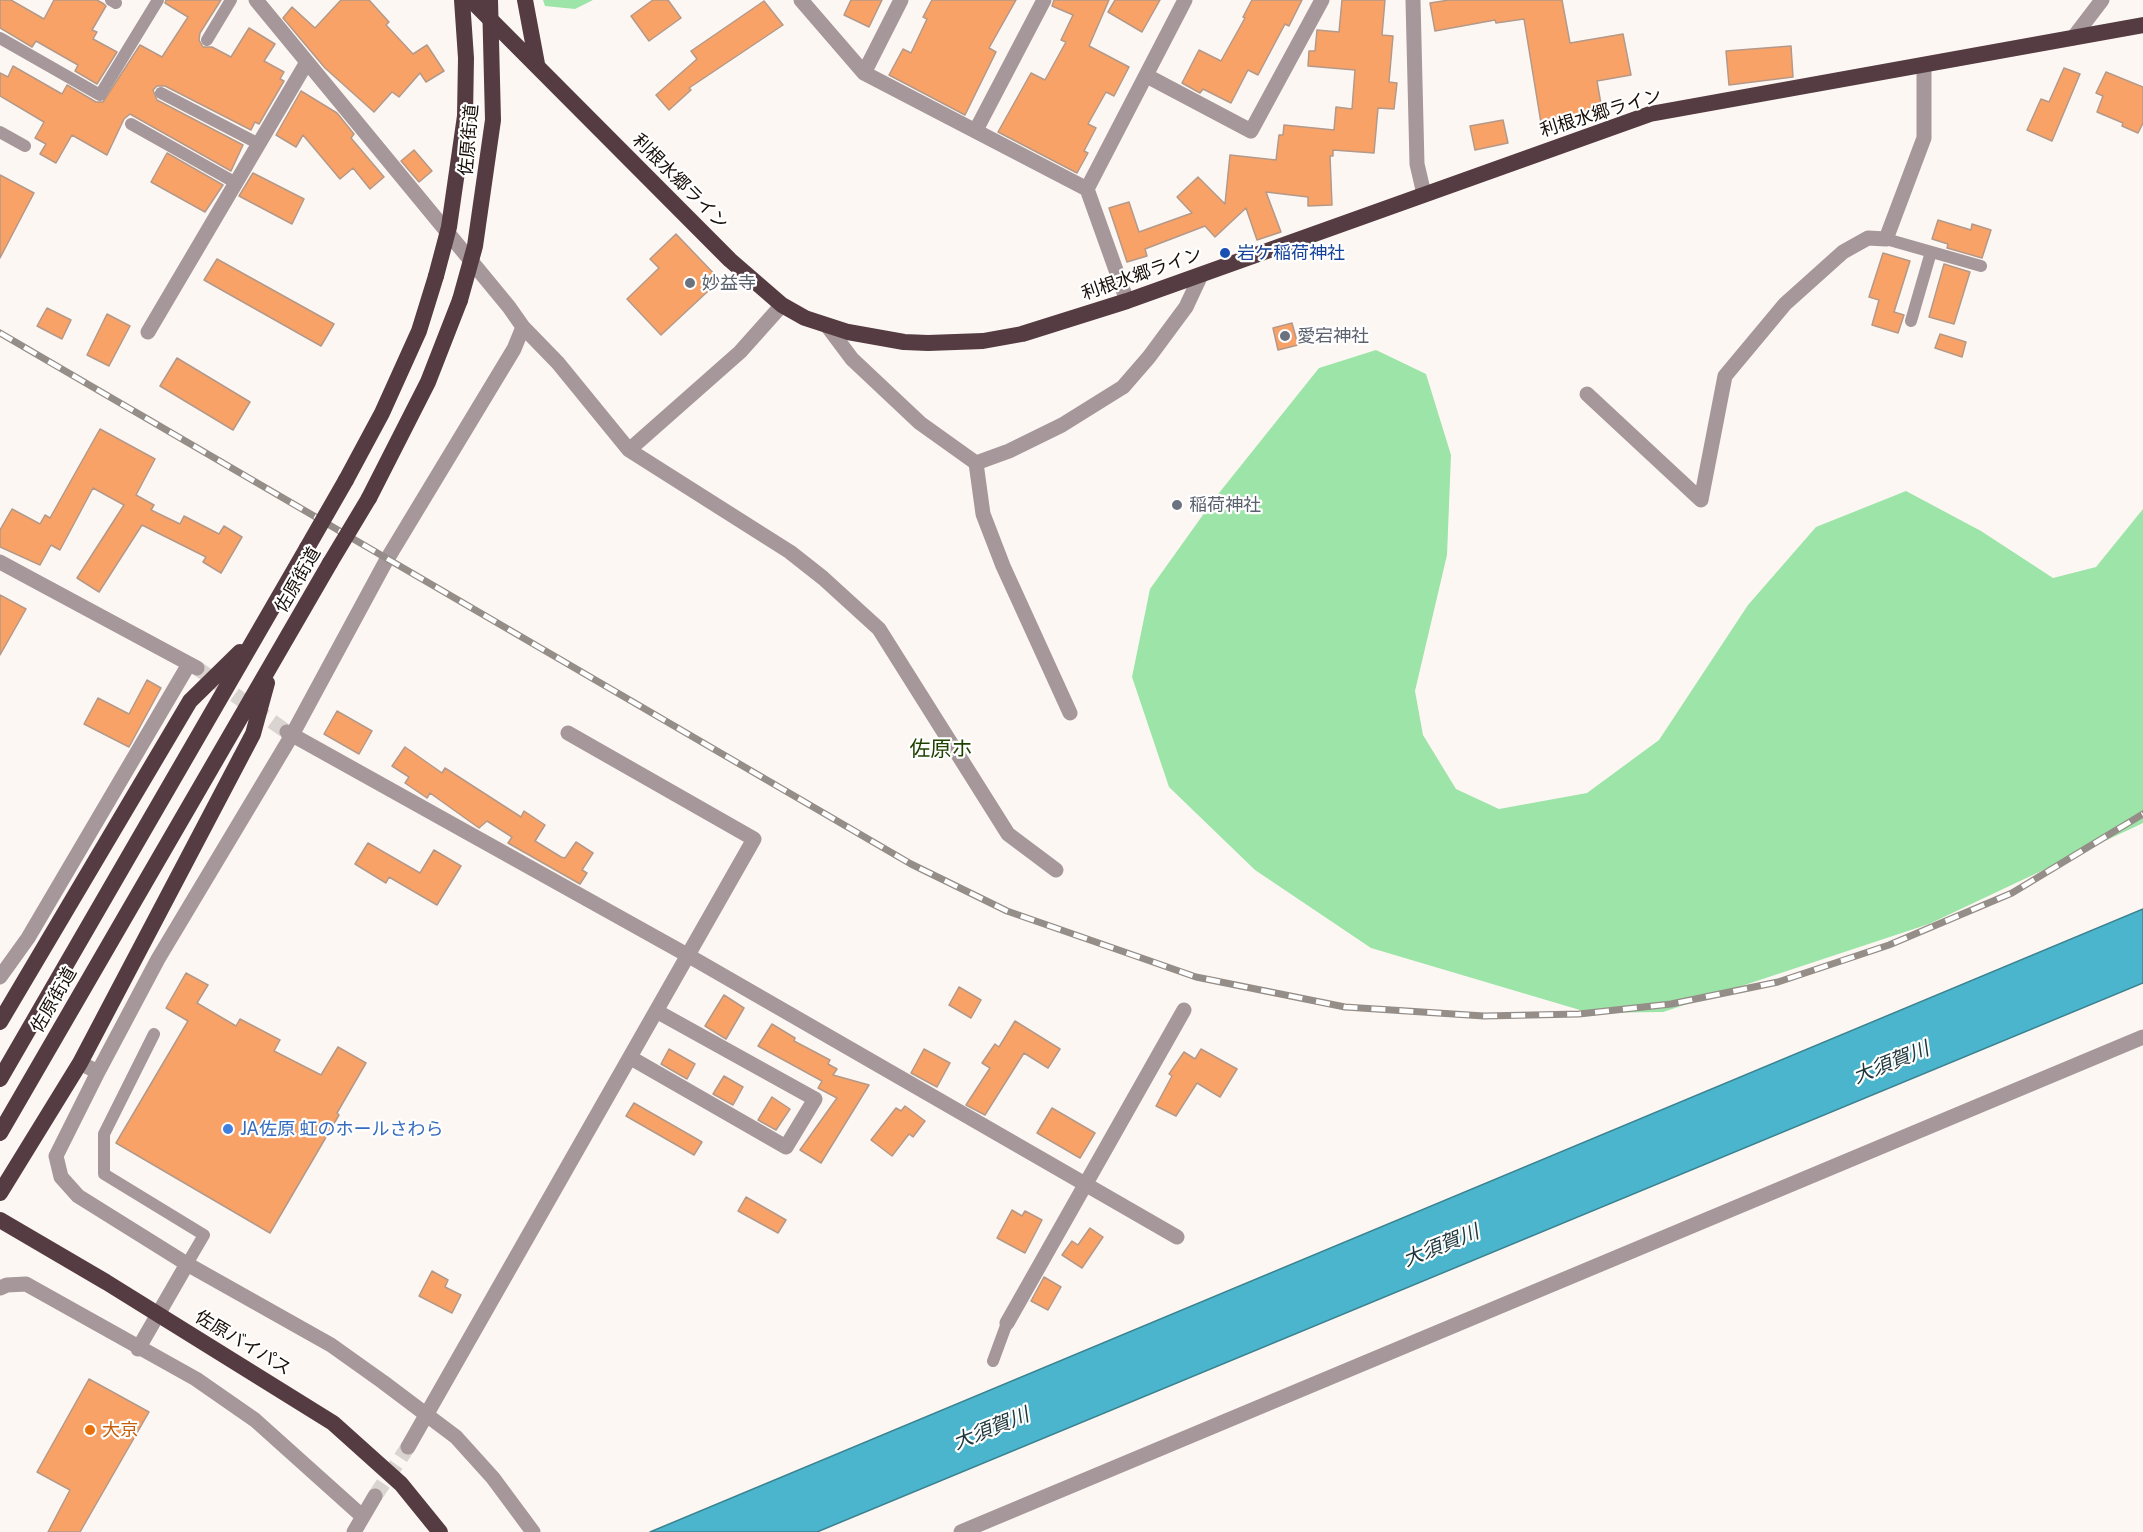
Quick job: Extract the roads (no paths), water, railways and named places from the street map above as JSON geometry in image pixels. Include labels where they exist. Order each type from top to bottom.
[{"type":"highway","name":"佐原街道","points":[[0,1078],[346,480],[381,413],[419,331],[449,227],[464,127],[466,58],[462,0]]},
{"type":"highway","name":"利根水郷ライン","points":[[471,0],[730,260],[782,305],[828,327],[904,342],[983,341],[1022,334],[1127,301],[1650,114],[2143,26]]},
{"type":"highway","name":"佐原街道","points":[[0,1133],[369,498],[428,382],[459,300],[475,246],[493,120],[490,0]]},
{"type":"highway","points":[[525,0],[537,64]]},
{"type":"highway","points":[[0,1022],[190,701],[255,638]]},
{"type":"highway","points":[[0,1193],[80,1063],[252,734],[274,659]]},
{"type":"highway","name":"佐原バイパス","points":[[0,1220],[268,1381],[351,1436],[401,1484],[440,1532]]},
{"type":"street","points":[[256,0],[502,298],[523,327],[558,363],[629,450],[790,552],[823,578],[879,629],[1008,834],[1056,870]]},
{"type":"street","points":[[801,0],[864,73],[1087,189],[1127,301]]},
{"type":"street","points":[[864,73],[901,0]]},
{"type":"street","points":[[976,130],[1044,0]]},
{"type":"street","points":[[1087,189],[1185,0]]},
{"type":"street","points":[[1147,76],[1251,131],[1322,0]]},
{"type":"street","points":[[1413,0],[1417,165],[1424,194]]},
{"type":"street","points":[[2073,38],[2102,0]]},
{"type":"street","points":[[148,332],[307,62]]},
{"type":"street","points":[[1587,394],[1701,500],[1725,376],[1785,304],[1843,252],[1868,238],[1886,239],[1924,138],[1924,66]]},
{"type":"street","points":[[976,463],[1009,451],[1062,424],[1123,387],[1149,357],[1186,307],[1200,275]]},
{"type":"street","points":[[629,450],[740,352],[782,305]]},
{"type":"street","points":[[523,327],[514,349],[386,561],[289,734],[158,959],[56,1156],[62,1177],[78,1196],[187,1264],[331,1346],[427,1414],[456,1437],[493,1478],[533,1532]]},
{"type":"street","points":[[828,327],[852,359],[920,423],[976,463],[987,524],[1003,566],[1070,714]]},
{"type":"street","points":[[0,562],[193,666],[28,938],[0,977]]},
{"type":"street","points":[[408,1447],[462,1349],[658,1012],[754,839],[568,733]]},
{"type":"street","points":[[289,734],[689,956],[1177,1237]]},
{"type":"street","points":[[1007,1323],[1184,1010]]},
{"type":"street","points":[[631,1058],[786,1147],[815,1099],[658,1012]]},
{"type":"street","points":[[961,1532],[2143,1036]]},
{"type":"street","points":[[80,1063],[98,1072]]},
{"type":"street","points":[[138,1349],[187,1264]]},
{"type":"street","points":[[0,1288],[7,1285],[26,1284],[138,1349],[196,1378],[255,1420],[362,1516]]},
{"type":"street","points":[[354,1532],[375,1496]]},
{"type":"lane","points":[[0,39],[100,95],[158,0]]},
{"type":"lane","points":[[207,40],[231,0]]},
{"type":"lane","points":[[161,93],[259,144]]},
{"type":"lane","points":[[131,124],[236,183]]},
{"type":"lane","points":[[0,132],[25,146]]},
{"type":"lane","points":[[1886,239],[1981,267]]},
{"type":"lane","points":[[1911,321],[1931,252]]},
{"type":"lane","points":[[154,1034],[104,1134],[104,1174],[204,1235],[187,1264]]},
{"type":"lane","points":[[993,1361],[1007,1323]]},
{"type":"water","name":"大須賀川","points":[[2143,909],[2143,983],[817,1532],[650,1532]]},
{"type":"tunnel","points":[[197,668],[287,732]]},
{"type":"tunnel","points":[[375,1496],[408,1447]]},
{"type":"railway","points":[[0,333],[911,864],[1007,911],[1196,977],[1345,1007],[1484,1016],[1579,1014],[1671,1004],[1778,982],[1889,945],[2012,893],[2143,814]]},
{"type":"place","name":"岩ケ稲荷神社","points":[[1225,253]]},
{"type":"place","name":"妙益寺","points":[[690,283]]},
{"type":"place","name":"愛宕神社","points":[[1285,336]]},
{"type":"place","name":"稲荷神社","points":[[1177,505]]},
{"type":"place","name":"JA佐原 虹のホールさわら","points":[[228,1129]]},
{"type":"place","name":"大京","points":[[90,1430]]},
{"type":"district","name":"佐原ホ","points":[[941,750]]}]
